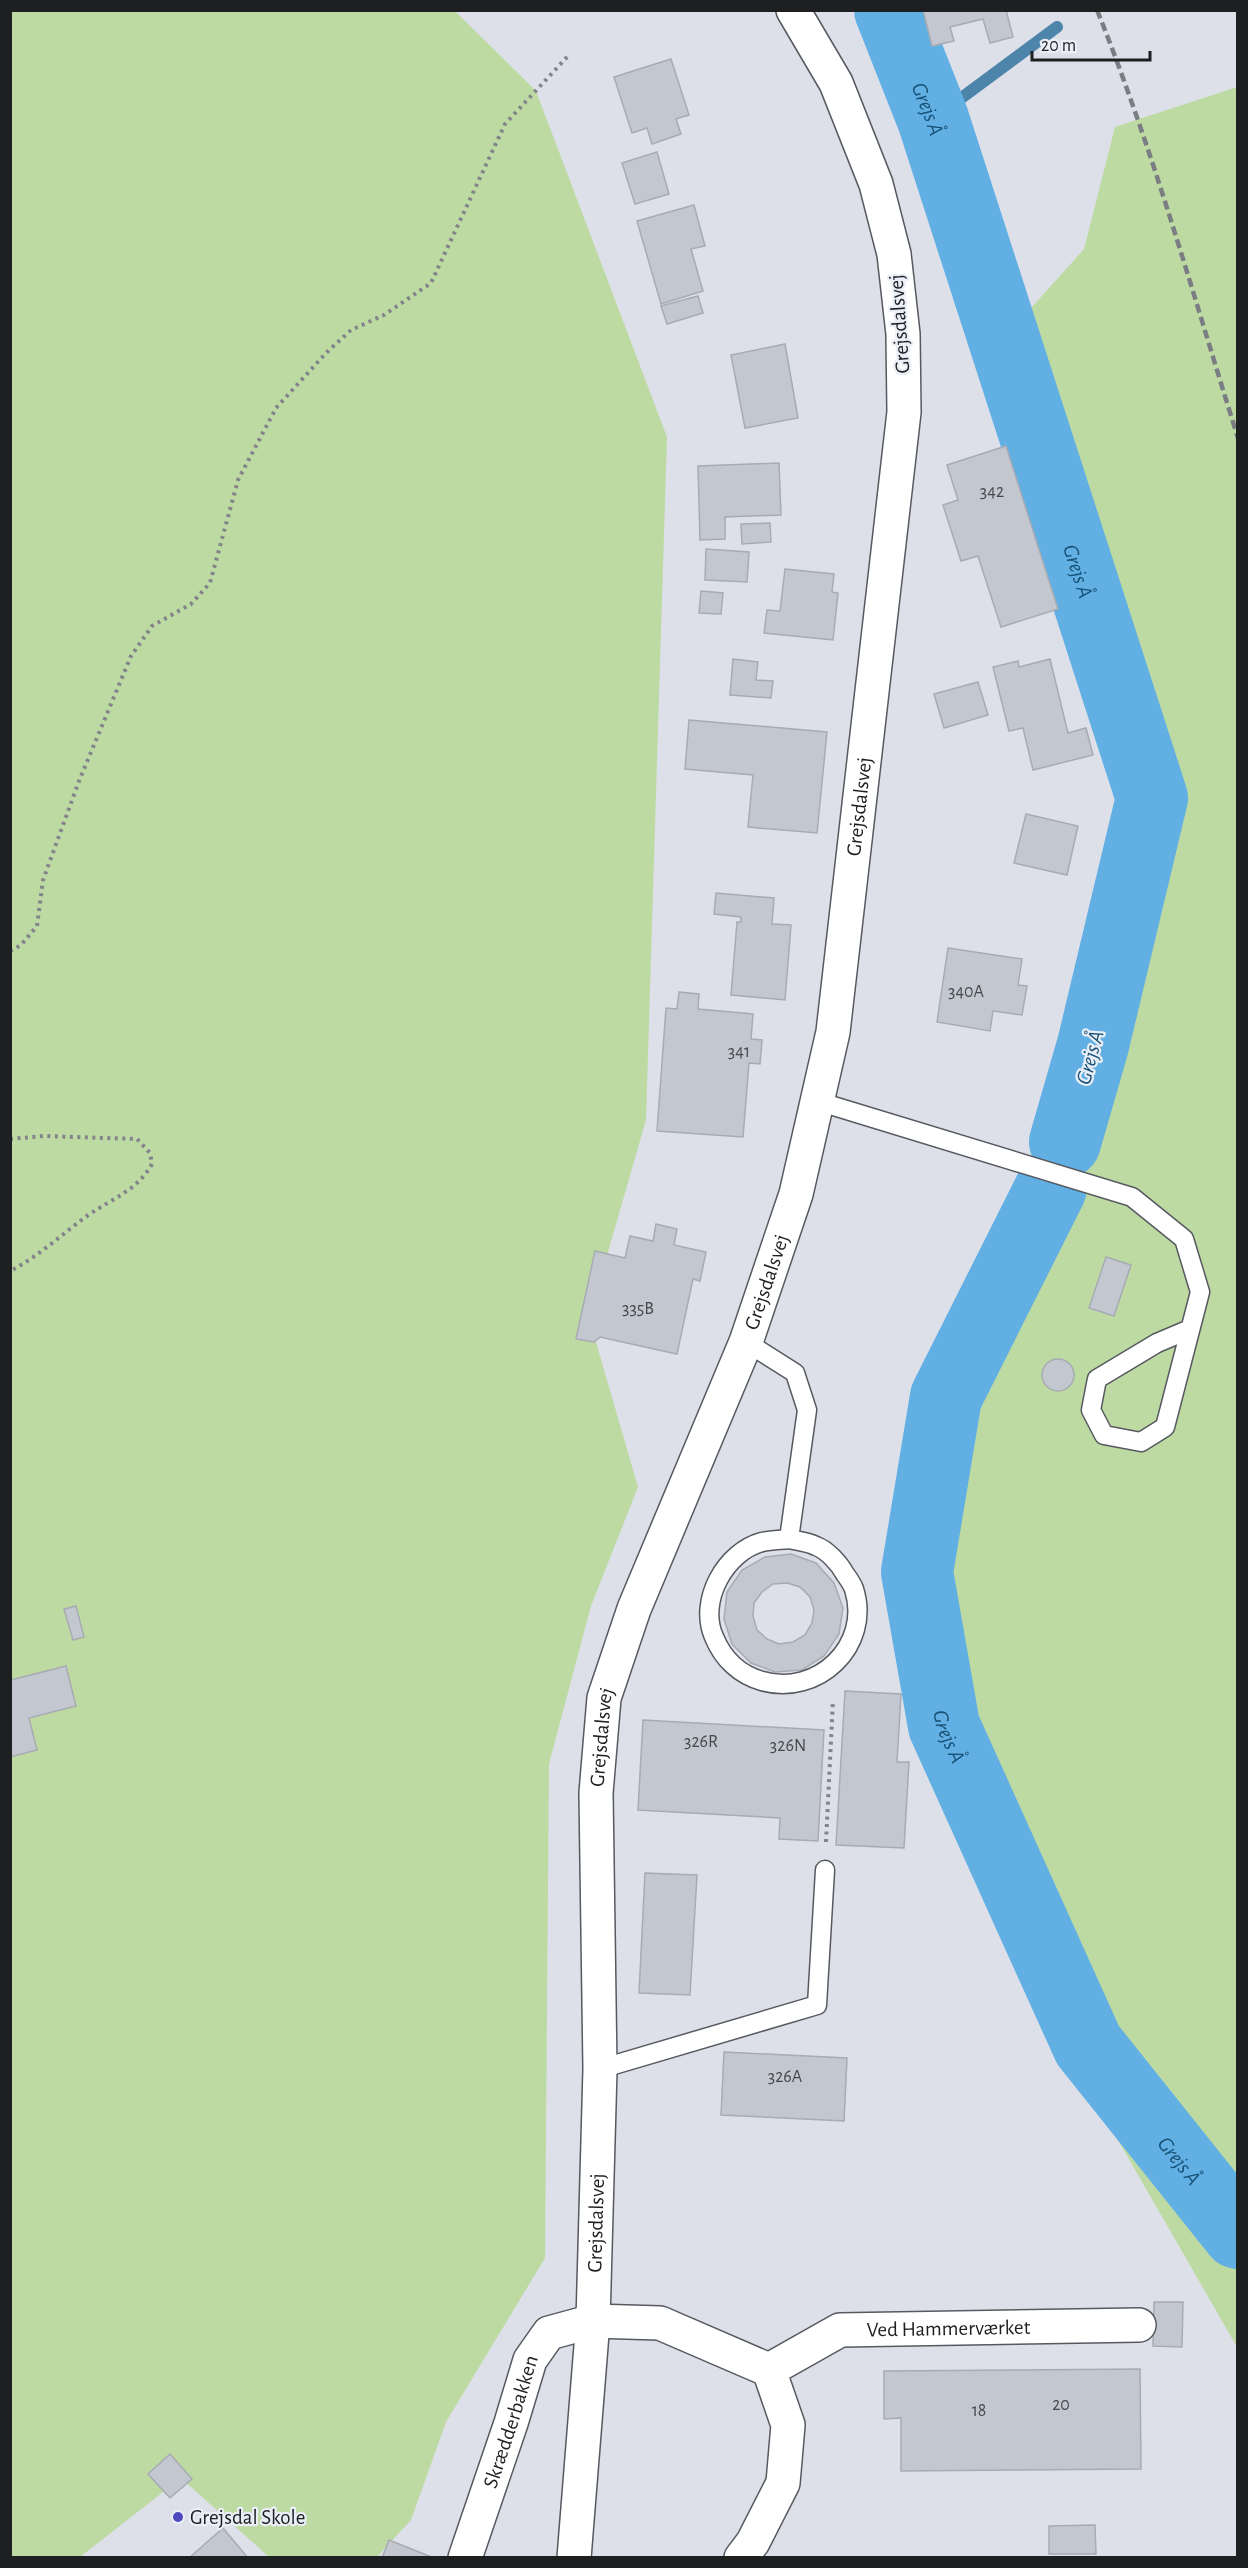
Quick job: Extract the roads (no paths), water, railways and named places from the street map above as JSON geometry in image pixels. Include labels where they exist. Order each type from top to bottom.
[{"type":"street","name":"Grejsdalsvej","points":[[574,2558],[593,2321],[600,2069],[596,1793],[604,1698],[633,1609],[747,1342],[796,1194],[833,1032],[904,412],[903,334],[894,254],[876,184],[836,83],[793,10]]},
{"type":"street","points":[[593,2321],[660,2323],[769,2370],[788,2425],[783,2483],[756,2552]]},
{"type":"street","name":"Skrædderbakken","points":[[465,2558],[530,2360],[549,2333],[593,2321]]},
{"type":"street","name":"Ved Hammerværket","points":[[769,2370],[840,2330],[1139,2325]]},
{"type":"lane","points":[[817,1101],[1132,1197],[1184,1239],[1200,1292],[1165,1427],[1141,1442],[1104,1435],[1091,1410],[1097,1379],[1157,1343],[1190,1329]]},
{"type":"lane","points":[[747,1342],[795,1373],[807,1410],[789,1539]]},
{"type":"lane","points":[[789,1539],[817,1546],[839,1564],[854,1589],[857,1618],[849,1646],[831,1668],[806,1682],[777,1686],[750,1678],[727,1660],[713,1635],[710,1607],[718,1579],[735,1556],[761,1542],[789,1539]]},
{"type":"lane","points":[[600,2069],[817,2005],[825,1870]]},
{"type":"waterway","name":"Grejs Å","points":[[890,10],[933,119],[1152,798],[1093,1045],[1065,1142]]},
{"type":"waterway","points":[[933,119],[1057,27]]},
{"type":"waterway","name":"Grejs Å","points":[[1051,1188],[946,1397],[917,1572],[944,1726],[1088,2045],[1238,2233]]},
{"type":"railway","points":[[1097,10],[1154,169],[1238,438]]},
{"type":"place","name":"Grejsdal Skole","points":[[178,2517]]}]
